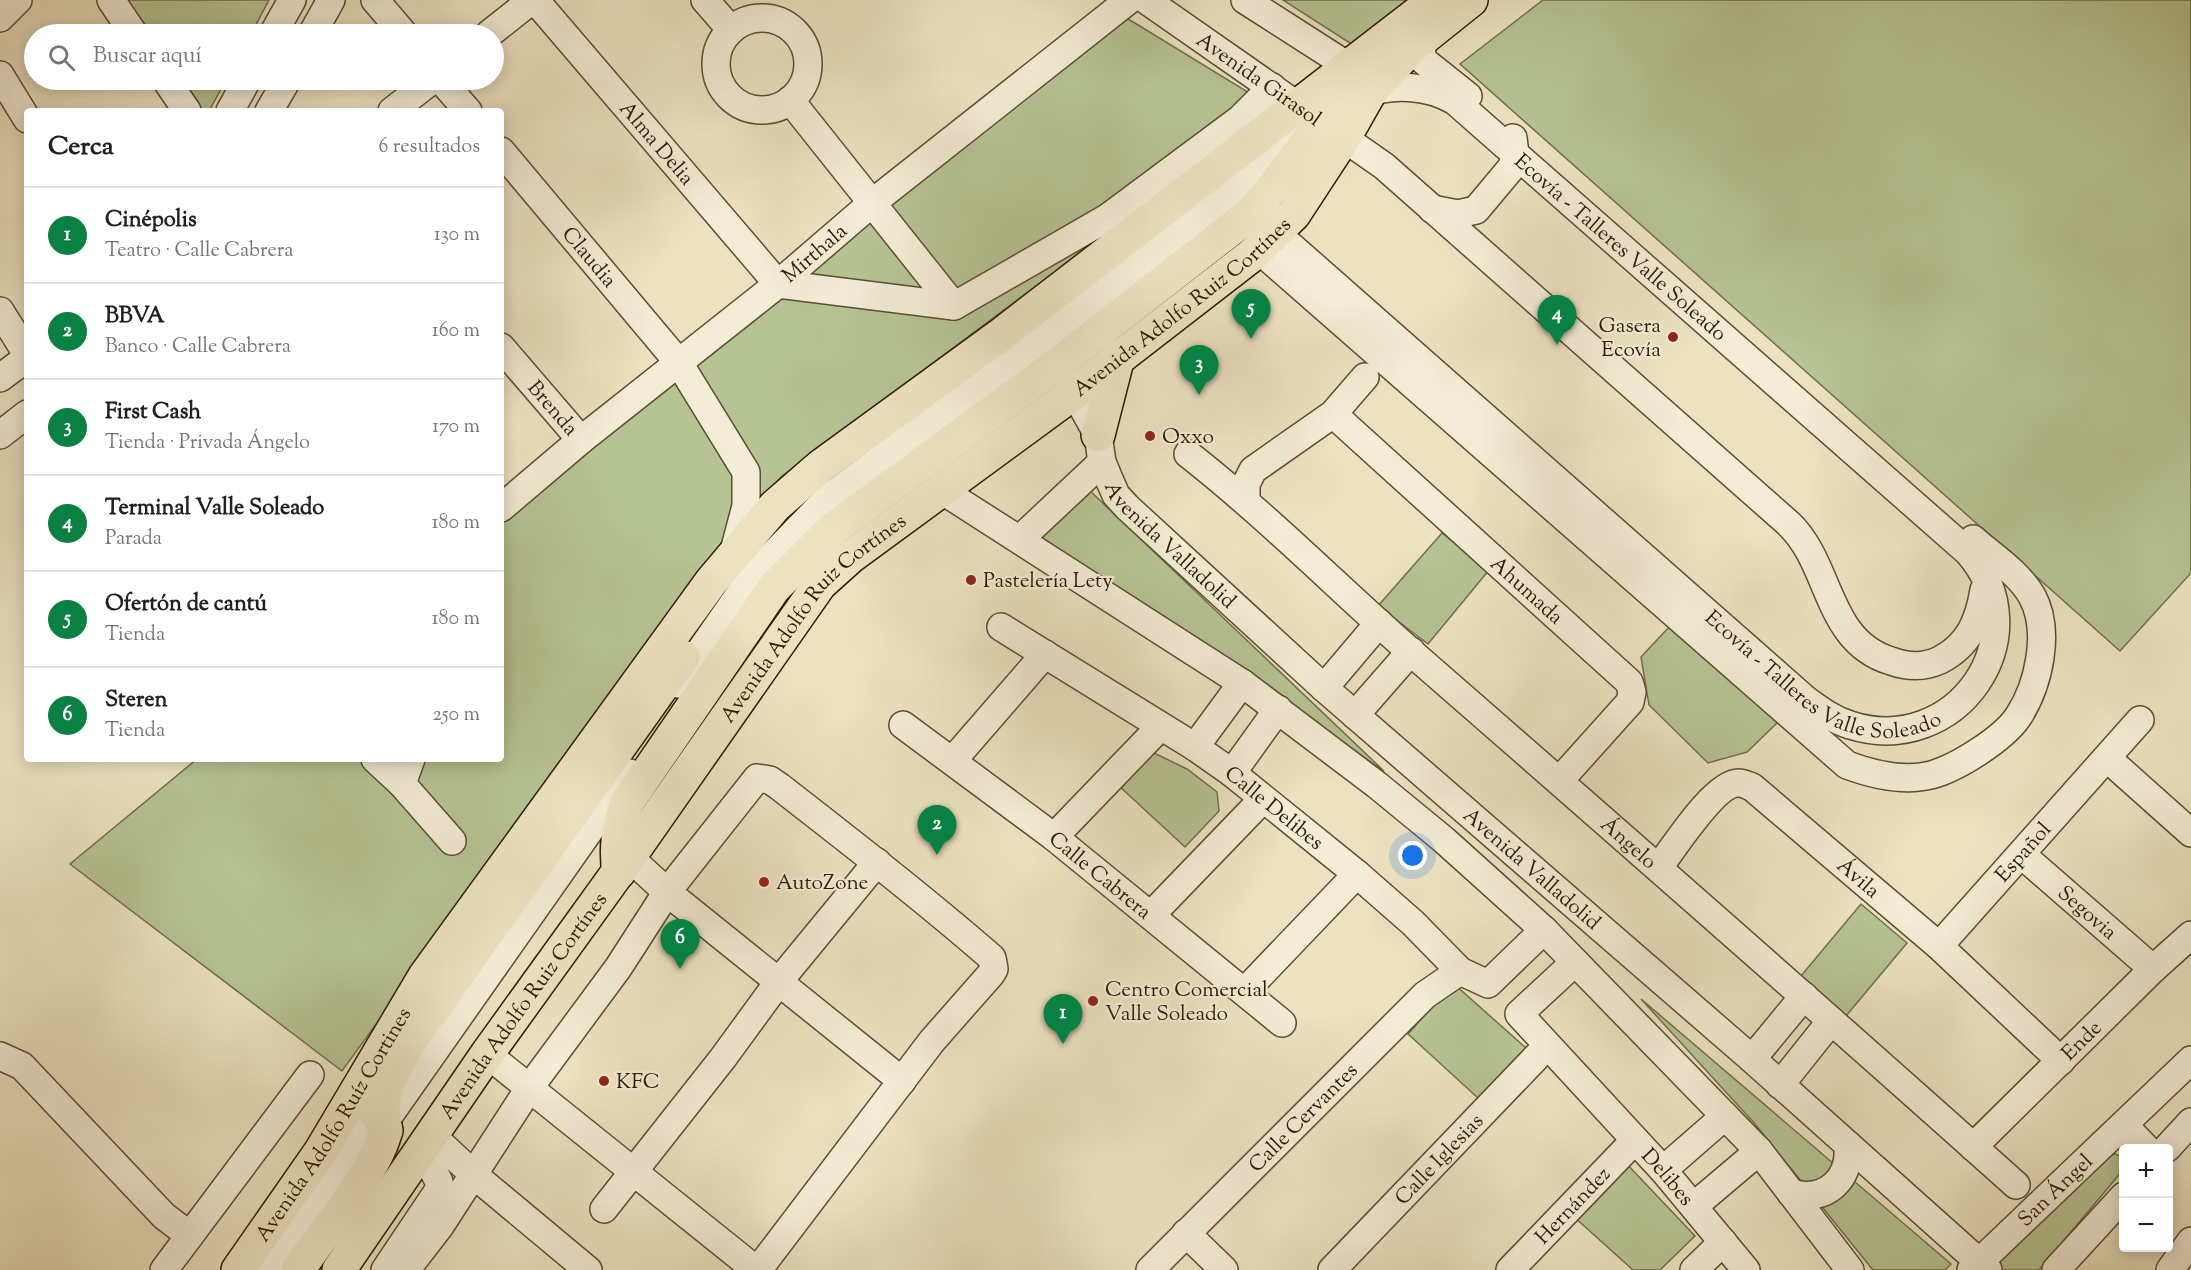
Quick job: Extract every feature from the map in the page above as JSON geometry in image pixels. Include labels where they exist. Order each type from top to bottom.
[{"type":"main road","name":"Avenida Adolfo Ruiz Cortínes","points":[[425,976],[734,551],[768,514],[821,466],[1031,343],[1318,119],[1368,74],[1436,0]]},
{"type":"main road","points":[[1368,74],[1418,42],[1471,0]]},
{"type":"main road","name":"Avenida Adolfo Ruiz Cortínes","points":[[339,1270],[487,1054],[624,864],[820,584],[850,557],[1075,392],[1267,240],[1294,214],[1305,198],[1318,119],[1368,74]]},
{"type":"main road","points":[[252,1270],[366,1115],[438,981],[740,559],[785,509],[840,462],[1031,343],[1249,214],[1294,163],[1318,119]]},
{"type":"main road","points":[[624,864],[616,855],[618,828],[626,804],[774,588],[833,529],[1031,343]]},
{"type":"main road","points":[[1100,448],[1118,357]]},
{"type":"main road","name":"Avenida Adolfo Ruíz Cortines","points":[[238,1270],[321,1151],[366,1115],[425,976]]},
{"type":"main road","points":[[297,1270],[374,1159],[386,1131],[366,1115]]},
{"type":"street","points":[[0,18],[18,0]]},
{"type":"street","points":[[111,0],[127,24]]},
{"type":"street","points":[[279,24],[292,0]]},
{"type":"street","points":[[318,24],[331,0]]},
{"type":"street","points":[[375,0],[395,24]]},
{"type":"street","points":[[502,24],[534,0]]},
{"type":"street","name":"Alma Delia","points":[[534,0],[778,284]]},
{"type":"street","points":[[705,0],[731,30]]},
{"type":"street","name":"Mirthala","points":[[504,505],[581,440],[778,284],[872,203],[1130,0]]},
{"type":"street","name":"Avenida Girasol","points":[[1146,0],[1380,164],[1797,532],[1848,633],[1867,650],[1892,662],[1919,666],[1951,653],[1970,635],[1977,621],[1985,563]]},
{"type":"street","points":[[1245,0],[1368,74],[1450,80]]},
{"type":"street","points":[[760,17],[777,20],[791,28],[802,40],[807,56],[807,72],[801,87],[790,100],[779,106],[754,109],[731,98],[717,76],[716,64],[717,51],[731,30],[744,21],[760,17]]},
{"type":"street","points":[[1418,42],[1425,62],[1450,80],[1514,145],[1512,167],[1476,210],[1458,214],[1432,209]]},
{"type":"street","name":"Ecovía - Talleres Valle Soleado","points":[[1368,74],[1445,95],[1514,145],[1968,552],[1982,568],[1985,563]]},
{"type":"street","points":[[0,75],[24,114]]},
{"type":"street","points":[[778,284],[954,306],[1107,218],[1240,119],[1272,87]]},
{"type":"street","points":[[173,90],[186,108]]},
{"type":"street","points":[[232,108],[242,90]]},
{"type":"street","points":[[271,108],[281,90]]},
{"type":"street","points":[[396,108],[419,90]]},
{"type":"street","points":[[450,90],[465,108]]},
{"type":"street","points":[[790,100],[954,306]]},
{"type":"street","name":"Claudia","points":[[504,155],[679,363],[746,472],[760,484],[768,514]]},
{"type":"street","points":[[1305,198],[1321,180],[1349,162],[1380,164]]},
{"type":"street","points":[[1249,214],[1259,218],[1267,240],[1847,765],[1892,777],[1933,774],[1972,756],[2017,718],[2038,665],[2042,628],[2031,595],[2019,580],[1985,563]]},
{"type":"street","name":"Ecovía - Talleres Valle Soleado","points":[[1267,240],[1806,700],[1837,721],[1869,729],[1908,729],[1941,717],[1965,699],[1987,664],[1992,646],[1994,607],[1985,563]]},
{"type":"street","points":[[0,311],[24,351]]},
{"type":"street","name":"Avenida Valladolid","points":[[1031,343],[1075,392],[1100,448],[1116,495],[1127,507],[1324,688],[1752,1059],[1979,1267]]},
{"type":"street","name":"Brenda","points":[[504,350],[581,440]]},
{"type":"street","points":[[0,378],[24,358]]},
{"type":"street","points":[[1246,499],[1246,484],[1253,470],[1334,414],[1365,377]]},
{"type":"street","name":"Ahumada","points":[[1334,414],[1629,682],[1632,692],[1630,702],[1560,780]]},
{"type":"street","points":[[0,435],[24,416]]},
{"type":"street","name":"Avenida Valladolid","points":[[1020,539],[1100,448]]},
{"type":"street","name":"Ángelo","points":[[1188,454],[1246,499],[1379,623],[1659,867],[2016,1185]]},
{"type":"street","points":[[734,551],[746,506],[746,472]]},
{"type":"street","name":"Avenida Valladolid","points":[[943,491],[1242,683],[1421,820],[1544,930],[1725,1116],[1759,1152],[1850,1270]]},
{"type":"street","points":[[1324,688],[1379,623]]},
{"type":"street","name":"Calle Delibes","points":[[1001,627],[1160,727],[1196,747],[1232,773],[1262,800],[1357,874],[1413,923],[1460,971],[1488,984],[1544,930]]},
{"type":"street","points":[[1355,715],[1411,651]]},
{"type":"street","points":[[953,760],[1045,654]]},
{"type":"street","points":[[1196,747],[1242,683]]},
{"type":"street","points":[[1232,773],[1278,709]]},
{"type":"street","name":"Español","points":[[1939,946],[2108,759],[2140,720]]},
{"type":"street","name":"Calle Cabrera","points":[[903,725],[953,760],[1152,914],[1282,1023]]},
{"type":"street","points":[[1054,837],[1160,727]]},
{"type":"street","points":[[2108,759],[2191,833]]},
{"type":"street","points":[[378,762],[402,784],[452,841]]},
{"type":"street","points":[[402,784],[410,762]]},
{"type":"street","points":[[406,1270],[474,1175],[530,1087],[618,968],[667,892],[751,782],[757,778],[764,778],[780,787],[877,862],[956,926],[992,958],[994,964],[991,974],[932,1041],[757,1270],[530,1087],[487,1054]]},
{"type":"street","name":"Ávila","points":[[1659,867],[1714,796],[1727,786],[1739,783],[1765,795],[1939,946],[2061,1061]]},
{"type":"street","points":[[1152,914],[1262,800]]},
{"type":"street","name":"Segovia","points":[[2022,855],[2153,969]]},
{"type":"street","points":[[604,1209],[780,980],[877,862]]},
{"type":"street","points":[[624,864],[667,892],[780,980],[902,1081]]},
{"type":"street","points":[[1245,991],[1357,874]]},
{"type":"street","name":"Ende","points":[[1973,1147],[2153,969],[2191,935]]},
{"type":"street","points":[[1547,1046],[1519,1014],[1575,962]]},
{"type":"street","name":"Calle Cervantes","points":[[1150,1270],[1425,994],[1460,971]]},
{"type":"street","points":[[1752,1059],[1804,996]]},
{"type":"street","points":[[1780,1085],[1831,1021]]},
{"type":"street","name":"Delibes","points":[[1547,1046],[1663,1170],[1746,1270]]},
{"type":"street","name":"Calle Iglesias","points":[[1332,1270],[1547,1046]]},
{"type":"street","points":[[0,1056],[22,1066],[164,1216],[189,1235]]},
{"type":"street","name":"San Ángel","points":[[1979,1267],[2191,1060]]},
{"type":"street","points":[[164,1270],[310,1075]]},
{"type":"street","points":[[267,1270],[366,1115]]},
{"type":"street","points":[[283,1270],[366,1115]]},
{"type":"street","points":[[1663,1170],[1725,1116]]},
{"type":"street","points":[[2171,1144],[2191,1122]]},
{"type":"street","points":[[2124,1125],[2141,1144]]},
{"type":"street","name":"Hernández","points":[[1510,1270],[1635,1140]]},
{"type":"street","points":[[426,1141],[474,1175],[588,1270]]},
{"type":"street","points":[[385,1270],[440,1188],[426,1141]]},
{"type":"street","points":[[1791,1193],[1814,1196],[1834,1187],[1847,1168],[1848,1145]]},
{"type":"street","points":[[1694,1206],[1759,1152]]},
{"type":"street","points":[[2056,1270],[2122,1198]]},
{"type":"street","points":[[1186,1233],[1224,1270]]},
{"type":"street","points":[[1694,1270],[1723,1242]]},
{"type":"green space","points":[[116,0],[269,0],[256,24],[132,24]]},
{"type":"green space","points":[[1283,0],[1412,0],[1353,45]]},
{"type":"green space","points":[[1543,0],[2191,0],[2191,573],[2120,651],[1460,64]]},
{"type":"green space","points":[[1125,17],[1274,108],[782,476],[746,515],[342,1071],[70,864],[193,762],[504,762],[504,511]]},
{"type":"green space","points":[[172,90],[221,90],[211,108],[184,108]]},
{"type":"green space","points":[[1087,488],[1384,771],[1034,532]]},
{"type":"green space","points":[[1442,533],[1489,570],[1428,644],[1378,606]]},
{"type":"green space","points":[[1670,626],[1778,722],[1747,752],[1708,763],[1649,705],[1641,657]]},
{"type":"green space","points":[[1154,753],[1187,769],[1217,792],[1219,811],[1185,847],[1117,784]]},
{"type":"green space","points":[[1861,904],[1907,943],[1846,1016],[1801,976]]},
{"type":"green space","points":[[1453,983],[1526,1048],[1478,1098],[1408,1034]]},
{"type":"green space","points":[[1641,999],[1951,1264],[1945,1270],[1873,1270],[1755,1124]]},
{"type":"green space","points":[[2108,1151],[2119,1156],[2119,1175],[2039,1270],[1992,1270]]},
{"type":"green space","points":[[1624,1161],[1695,1236],[1660,1270],[1633,1270],[1572,1215]]},
{"type":"place","name":"Gasera Ecovía","points":[[1673,337]]},
{"type":"place","name":"Ofertón de cantú","points":[[1251,339]]},
{"type":"place","name":"Terminal Valle Soleado","points":[[1557,345]]},
{"type":"place","name":"First Cash","points":[[1199,395]]},
{"type":"place","name":"Oxxo","points":[[1150,436]]},
{"type":"place","name":"Pastelería Lety","points":[[971,580]]},
{"type":"place","name":"BBVA","points":[[937,855]]},
{"type":"place","name":"AutoZone","points":[[764,882]]},
{"type":"place","name":"Steren","points":[[680,969]]},
{"type":"place","name":"Centro Comercial Valle Soleado","points":[[1093,1001]]},
{"type":"place","name":"Cinépolis","points":[[1063,1044]]},
{"type":"place","name":"KFC","points":[[604,1081]]}]
